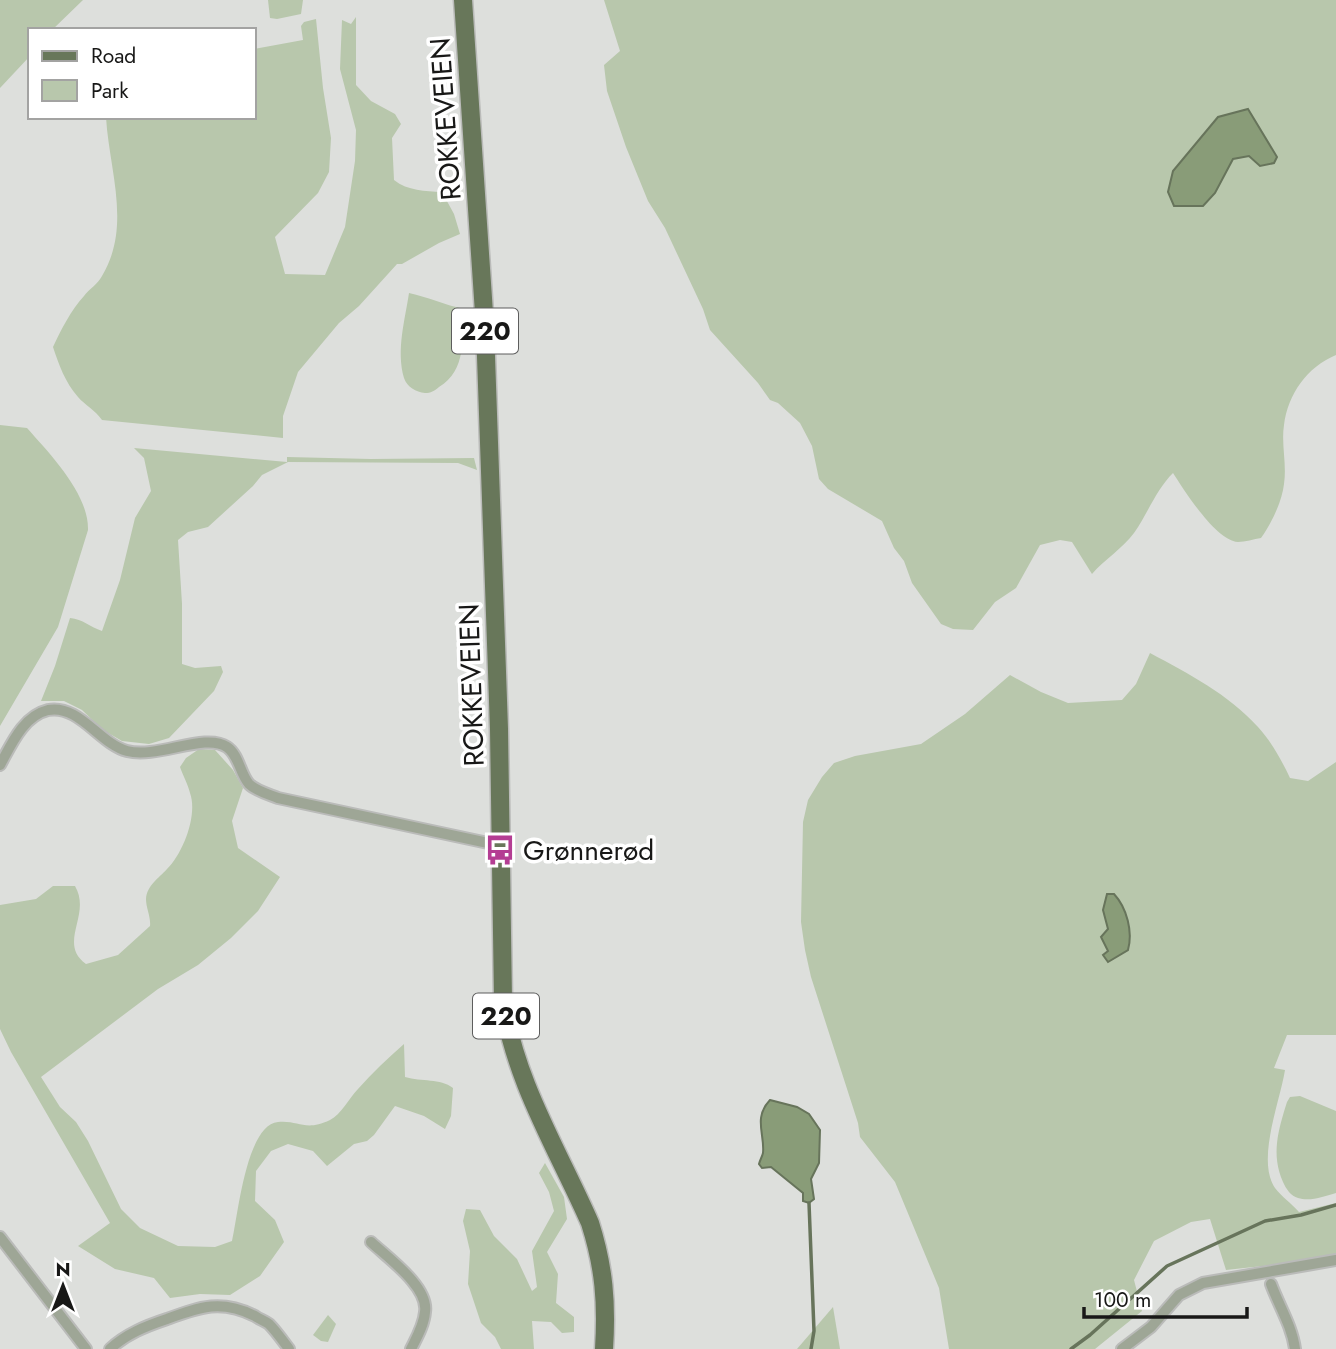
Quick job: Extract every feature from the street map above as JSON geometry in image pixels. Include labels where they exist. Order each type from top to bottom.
[{"type":"main road","name":"ROKKEVEIEN","points":[[463,0],[485,328],[506,1022],[523,1076],[590,1223],[604,1287],[604,1349]]},
{"type":"street","points":[[0,765],[25,723],[44,711],[60,710],[77,717],[109,742],[126,751],[148,753],[211,741],[220,744],[228,748],[248,783],[259,791],[278,798],[502,846]]},
{"type":"street","points":[[0,1237],[86,1349]]},
{"type":"street","points":[[371,1242],[415,1284],[424,1298],[426,1311],[411,1349]]},
{"type":"street","points":[[1122,1349],[1137,1340],[1179,1295],[1203,1283],[1336,1260]]},
{"type":"street","points":[[1271,1284],[1292,1330],[1295,1349]]},
{"type":"street","points":[[110,1349],[123,1337],[160,1321],[194,1309],[218,1305],[245,1311],[268,1324],[289,1349]]},
{"type":"green space","points":[[0,0],[83,0],[54,28],[28,28],[28,58],[0,88]]},
{"type":"green space","points":[[268,0],[303,0],[301,14],[270,18]]},
{"type":"green space","points":[[604,0],[1336,0],[1336,355],[1308,374],[1290,403],[1283,432],[1283,491],[1276,512],[1261,538],[1238,542],[1220,533],[1201,514],[1173,473],[1134,533],[1092,574],[1072,542],[1060,540],[1040,545],[1016,588],[995,602],[973,630],[953,629],[941,624],[912,583],[904,561],[894,548],[882,521],[828,489],[819,479],[812,446],[800,423],[778,403],[770,400],[710,330],[665,228],[648,201],[607,91],[604,65],[620,51]],"holes":[[[1247,109],[1249,156],[1233,159]]]},
{"type":"green space","points":[[356,17],[356,85],[371,101],[395,114],[401,124],[392,138],[394,180],[423,191],[442,192],[454,214],[460,234],[402,264],[397,264],[359,306],[339,323],[298,372],[283,416],[283,438],[102,420],[69,385],[53,347],[75,307],[102,276],[116,238],[116,198],[106,119],[256,119],[256,49],[303,40],[301,26],[304,22],[316,19],[331,138],[329,172],[318,193],[275,237],[285,274],[325,275],[345,227],[355,161],[356,130],[340,69],[342,20],[351,24]]},
{"type":"green space","points":[[409,293],[464,309],[463,342],[459,362],[448,380],[429,393],[418,392],[404,378],[402,335]]},
{"type":"green space","points":[[0,425],[27,428],[46,450],[75,489],[87,516],[88,530],[58,627],[0,726]]},
{"type":"green space","points":[[134,448],[287,462],[287,457],[474,458],[477,470],[458,463],[288,462],[262,475],[208,527],[188,532],[178,540],[182,664],[195,668],[221,666],[223,672],[214,691],[169,738],[149,744],[122,741],[103,730],[82,710],[64,701],[41,701],[70,618],[102,631],[120,580],[135,518],[151,491],[144,458]]},
{"type":"green space","points":[[1150,653],[1234,704],[1267,738],[1290,778],[1308,781],[1336,762],[1336,1035],[1287,1035],[1274,1068],[1285,1070],[1271,1130],[1268,1162],[1275,1188],[1299,1212],[1336,1203],[1336,1255],[1226,1270],[1210,1219],[1191,1222],[1154,1241],[1134,1280],[1142,1311],[1095,1349],[949,1349],[939,1288],[895,1182],[860,1137],[858,1123],[811,977],[801,922],[803,822],[808,800],[834,763],[855,756],[921,744],[965,714],[1010,675],[1068,703],[1122,700],[1136,684]],"holes":[[[1107,894],[1118,957],[1101,937],[1108,929],[1103,910]]]},
{"type":"green space","points":[[199,749],[215,750],[233,770],[243,788],[232,821],[238,848],[280,877],[258,911],[231,938],[198,965],[158,989],[41,1077],[60,1107],[76,1122],[88,1141],[121,1209],[140,1228],[178,1246],[215,1247],[232,1241],[245,1173],[258,1138],[267,1127],[278,1122],[314,1125],[334,1118],[369,1077],[404,1044],[405,1077],[442,1083],[453,1088],[451,1116],[445,1129],[424,1116],[395,1106],[374,1135],[367,1141],[354,1144],[327,1166],[313,1151],[288,1144],[271,1151],[256,1171],[255,1201],[275,1220],[284,1242],[260,1276],[230,1295],[200,1294],[170,1298],[154,1278],[115,1269],[78,1246],[110,1223],[0,1029],[0,905],[36,899],[53,886],[75,886],[80,907],[74,938],[78,956],[86,964],[118,955],[150,926],[146,899],[149,890],[173,862],[188,833],[192,802],[180,767],[186,758]]},
{"type":"green space","points":[[1300,1096],[1336,1111],[1336,1193],[1312,1199],[1298,1198],[1289,1192],[1277,1162],[1279,1133],[1287,1102],[1290,1097]]},
{"type":"green space","points":[[545,1163],[564,1197],[567,1219],[547,1252],[558,1274],[556,1303],[574,1317],[574,1332],[562,1333],[551,1322],[532,1321],[534,1349],[501,1349],[495,1337],[481,1323],[468,1284],[470,1251],[463,1221],[466,1209],[480,1210],[494,1236],[517,1259],[532,1291],[537,1287],[532,1251],[554,1211],[549,1192],[539,1173]]},
{"type":"green space","points":[[833,1307],[840,1349],[797,1349]]},
{"type":"green space","points":[[328,1315],[336,1324],[328,1342],[313,1335]]},
{"type":"shaded area","points":[[1248,109],[1277,157],[1274,163],[1260,166],[1249,156],[1233,159],[1215,193],[1203,206],[1174,206],[1168,192],[1173,171],[1218,117]]},
{"type":"shaded area","points":[[1107,894],[1114,894],[1122,906],[1128,920],[1130,936],[1128,950],[1108,962],[1103,955],[1108,951],[1101,937],[1108,929],[1103,910]]},
{"type":"shaded area","points":[[770,1100],[797,1107],[809,1114],[820,1130],[819,1163],[811,1179],[814,1199],[809,1203],[803,1201],[803,1193],[771,1167],[762,1168],[759,1164],[763,1153],[762,1113]]},
{"type":"waterway","points":[[809,1203],[814,1331],[811,1349]]},
{"type":"waterway","points":[[1071,1349],[1167,1266],[1265,1221],[1336,1205]]},
{"type":"place","name":"Grønnerød","points":[[500,850]]}]
